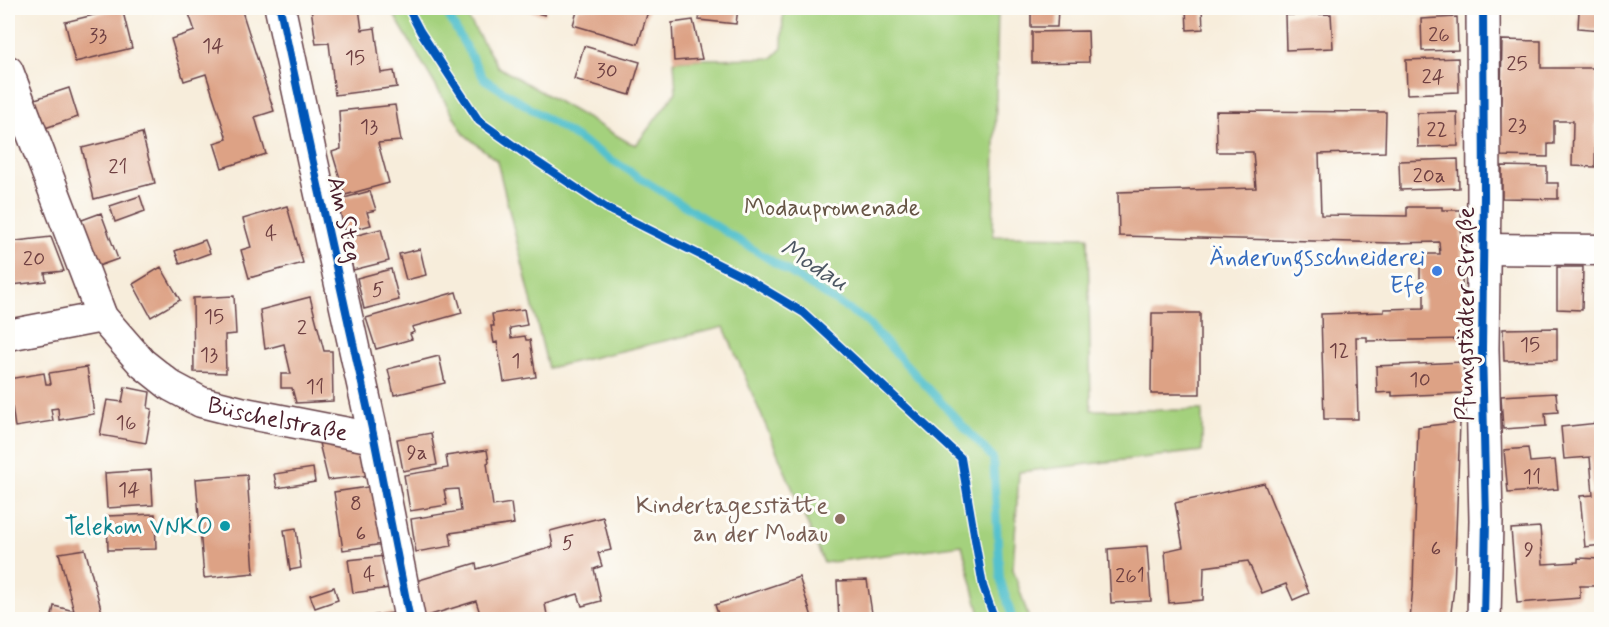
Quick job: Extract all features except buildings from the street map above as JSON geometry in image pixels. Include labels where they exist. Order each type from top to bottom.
[{"type":"street","name":"Am Steg","points":[[280,8],[374,438]]},
{"type":"street","name":"Pfungstädter Straße","points":[[1483,8],[1482,349],[1486,520],[1484,620]]},
{"type":"street","name":"Büschelstraße","points":[[8,71],[102,317],[142,363],[171,386],[201,402],[245,413],[374,438],[410,620]]},
{"type":"street","points":[[1483,249],[1602,250]]},
{"type":"street","points":[[8,335],[102,317]]},
{"type":"green space","name":"Modaupromenade","points":[[390,8],[462,8],[498,67],[636,145],[676,92],[674,61],[772,58],[782,48],[783,8],[998,8],[993,236],[1088,237],[1091,410],[1202,410],[1202,451],[1019,472],[1013,569],[1029,619],[981,619],[962,545],[824,563],[724,327],[548,368],[497,161],[464,134]]},
{"type":"waterway","name":"Modau","points":[[444,8],[484,79],[865,320],[993,458],[1000,578],[1013,620]]},
{"type":"cycle path","points":[[280,8],[374,438],[410,620]]},
{"type":"cycle path","points":[[408,8],[420,31],[479,121],[608,209],[744,277],[804,313],[961,458],[983,586],[995,620]]},
{"type":"cycle path","points":[[1483,8],[1482,349],[1486,520],[1484,620]]},
{"type":"place","name":"Änderungsschneiderei Efe","points":[[1437,271]]},
{"type":"place","name":"Kindertagesstätte an der Modau","points":[[840,519]]},
{"type":"place","name":"Telekom VNKO","points":[[225,526]]}]
